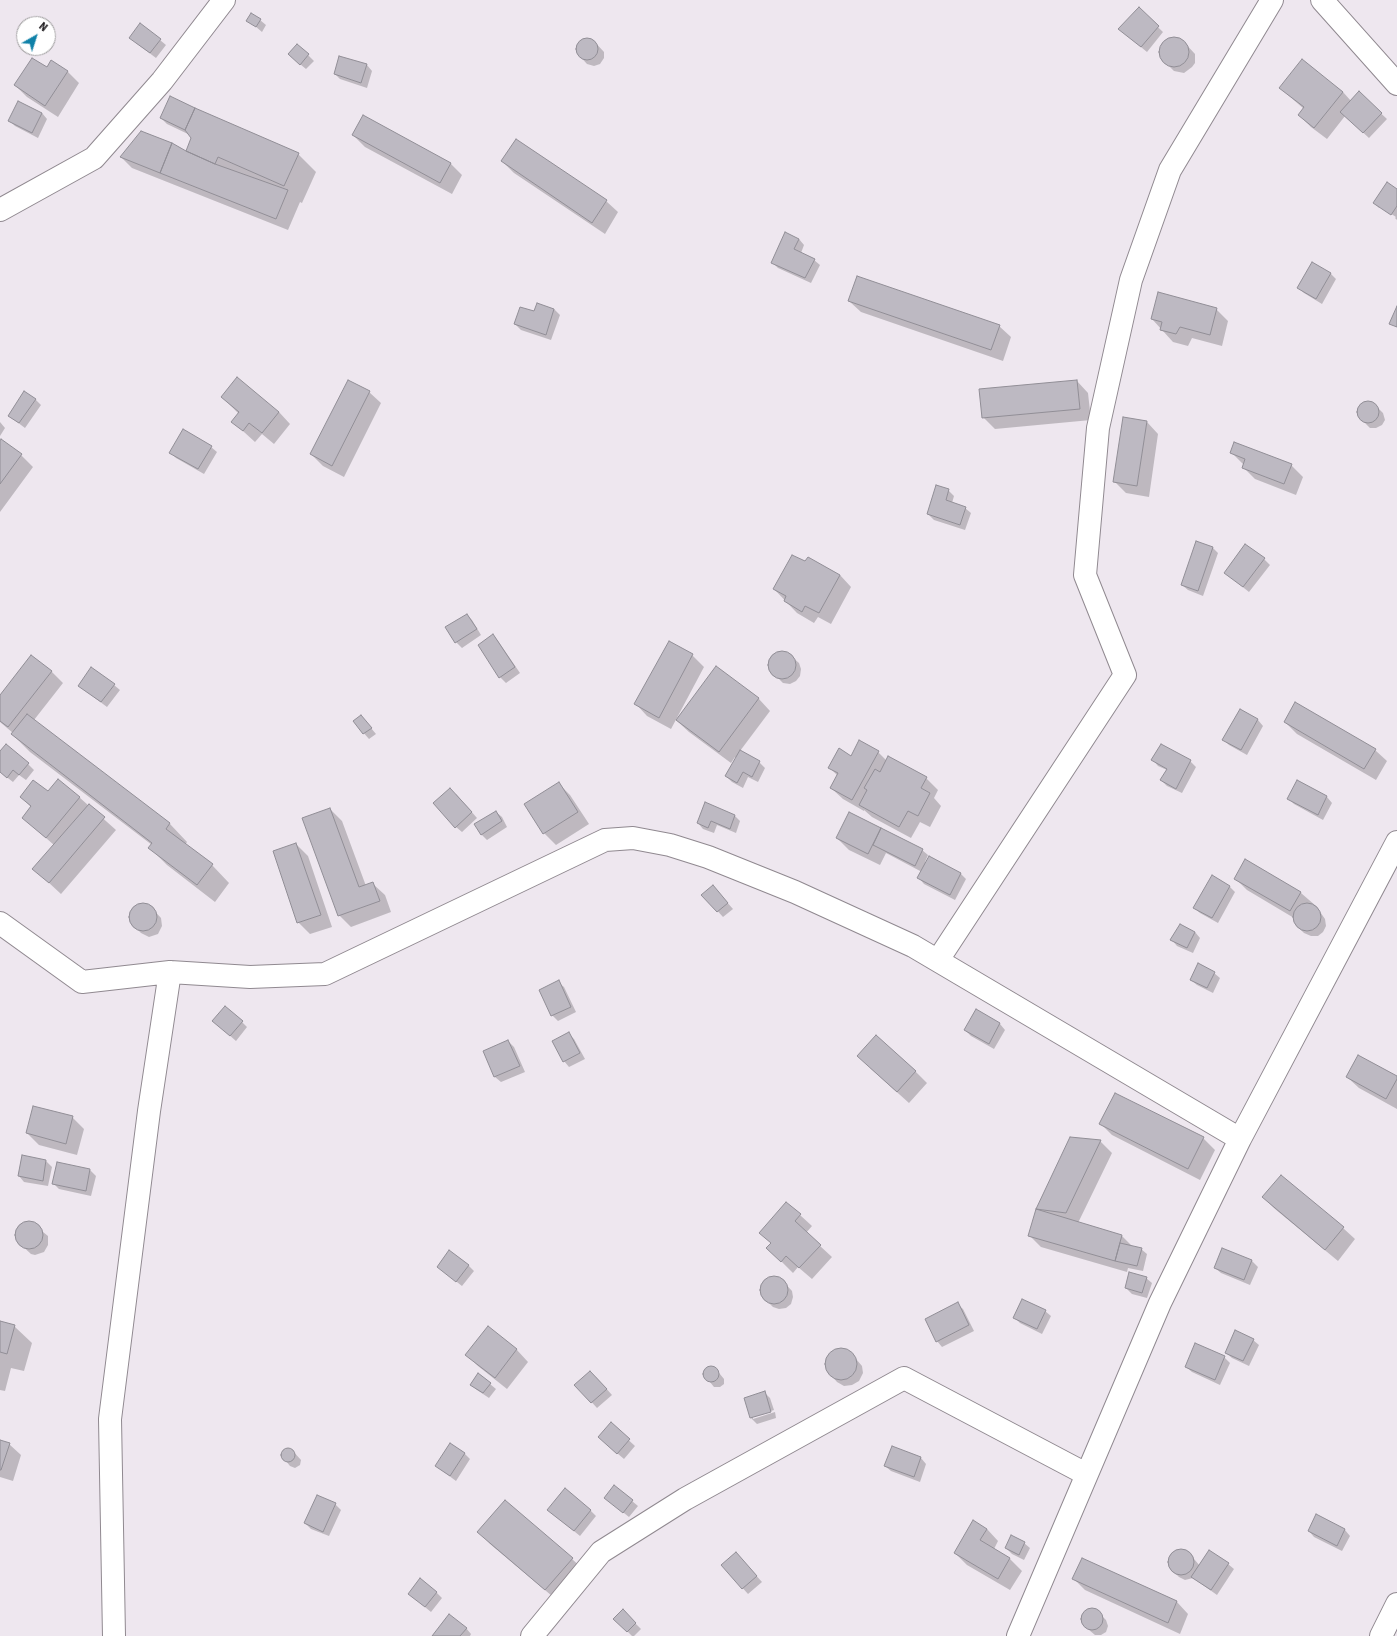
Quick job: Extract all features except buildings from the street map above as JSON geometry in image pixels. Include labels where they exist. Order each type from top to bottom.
[{"type":"street","points":[[0,210],[94,158],[162,81],[224,0]]},
{"type":"street","points":[[938,960],[1125,675],[1085,575],[1099,420],[1131,280],[1170,170],[1272,0]]},
{"type":"street","points":[[1322,0],[1397,84]]},
{"type":"street","points":[[0,923],[82,982],[170,972],[250,977],[325,974],[605,840],[633,838],[670,845],[708,858],[795,892],[913,946],[1240,1139]]},
{"type":"street","points":[[1018,1636],[1160,1303],[1240,1139],[1397,842]]},
{"type":"street","points":[[114,1636],[110,1419],[149,1110],[170,972]]},
{"type":"street","points":[[532,1636],[601,1552],[684,1500],[904,1378],[1086,1474]]},
{"type":"street","points":[[1381,1636],[1397,1604]]}]
